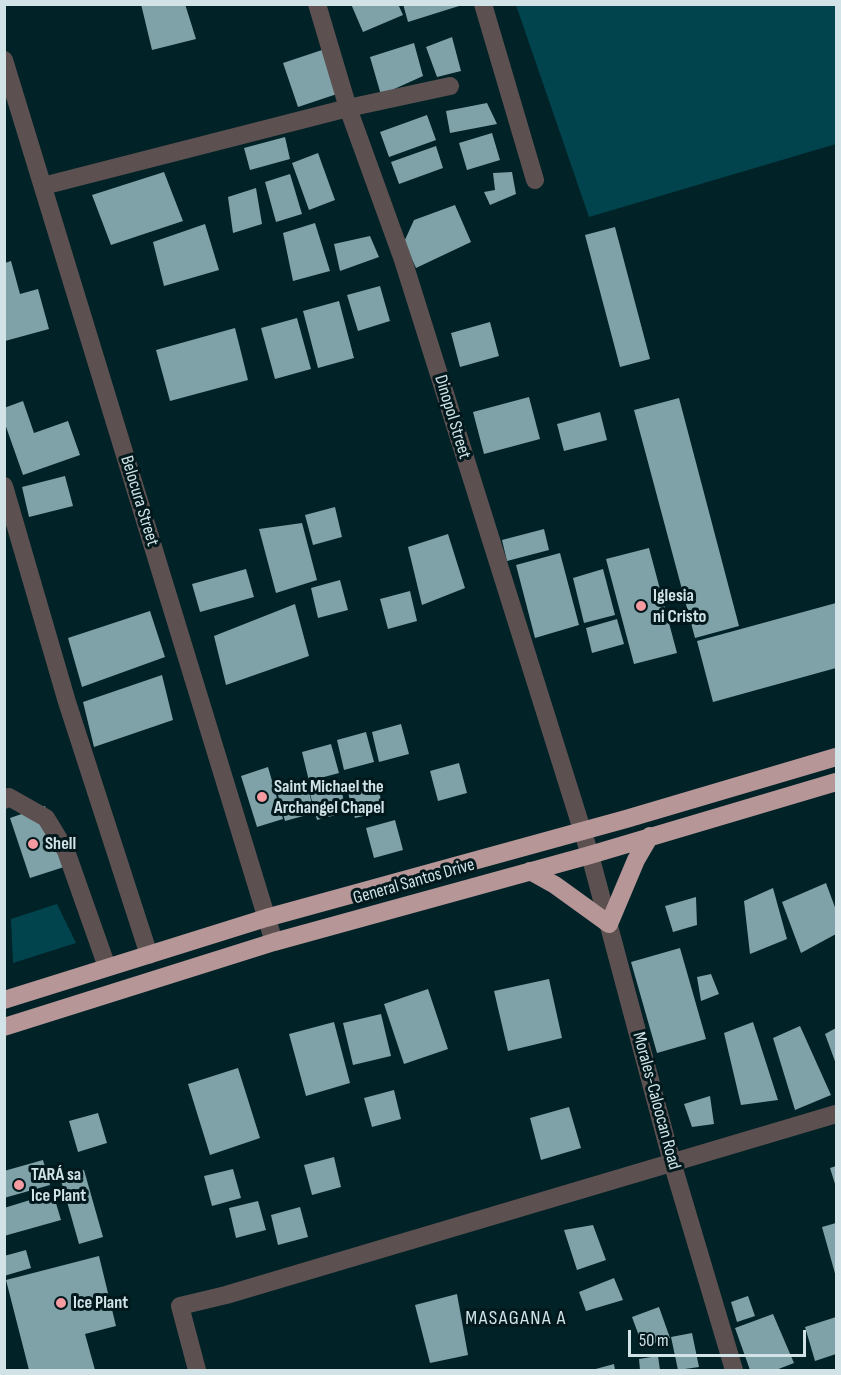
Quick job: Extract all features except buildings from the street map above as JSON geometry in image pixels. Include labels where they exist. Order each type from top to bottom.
[{"type":"highway","name":"General Santos Drive","points":[[4,1000],[266,918],[583,831],[837,757]]},
{"type":"highway","name":"General Santos Drive","points":[[4,1027],[274,942],[590,855],[837,782]]},
{"type":"highway","points":[[530,871],[555,885],[609,924],[636,860],[650,836]]},
{"type":"street","name":"Dinopol Street","points":[[317,4],[348,108],[403,260],[583,831]]},
{"type":"street","points":[[483,4],[535,180]]},
{"type":"street","name":"Belocura Street","points":[[4,60],[274,942]]},
{"type":"street","points":[[43,186],[348,108],[450,86]]},
{"type":"street","points":[[4,486],[68,702],[149,954]]},
{"type":"street","points":[[4,800],[9,797],[46,818],[66,851],[107,966]]},
{"type":"street","name":"Morales-Caloocan Road","points":[[583,831],[672,1162],[734,1371]]},
{"type":"street","points":[[197,1371],[180,1306],[237,1292],[837,1114]]},
{"type":"shaded area","points":[[516,5],[836,5],[836,144],[589,217]]},
{"type":"shaded area","points":[[57,904],[76,943],[13,963],[11,919]]},
{"type":"place","name":"Iglesia ni Cristo","points":[[641,606]]},
{"type":"place","name":"Saint Michael the Archangel Chapel","points":[[262,797]]},
{"type":"place","name":"Shell","points":[[33,844]]},
{"type":"place","name":"TARÁ sa Ice Plant","points":[[19,1185]]},
{"type":"place","name":"Ice Plant","points":[[61,1303]]},
{"type":"district","name":"MASAGANA A","points":[[516,1319]]}]
